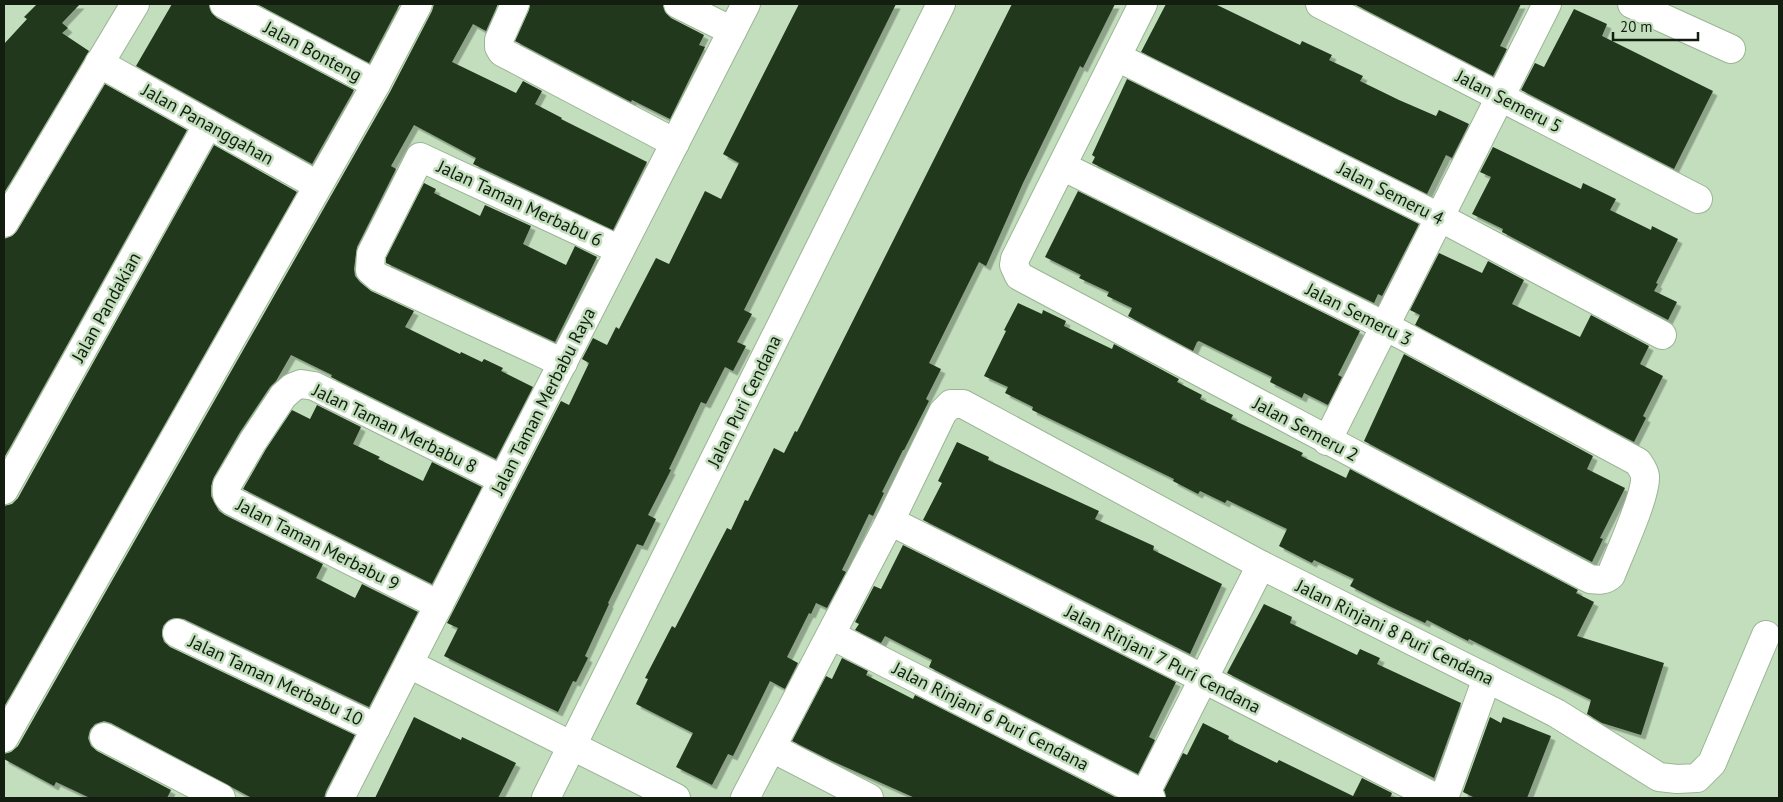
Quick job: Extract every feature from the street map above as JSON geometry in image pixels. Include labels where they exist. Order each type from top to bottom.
[{"type":"street","points":[[4,223],[135,4]]},
{"type":"street","name":"Jalan Bonteng","points":[[224,4],[376,84]]},
{"type":"street","points":[[4,738],[376,84],[418,4]]},
{"type":"street","points":[[515,4],[499,40],[499,47],[502,52],[675,142]]},
{"type":"street","points":[[678,4],[732,31]]},
{"type":"street","name":"Jalan Taman Merbabu Raya","points":[[340,798],[746,4]]},
{"type":"street","name":"Jalan Puri Cendana","points":[[546,798],[941,4]]},
{"type":"street","name":"Jalan Semeru 2","points":[[1144,4],[1015,259],[1014,265],[1019,276],[1590,579],[1601,580],[1611,575],[1642,494],[1645,476]]},
{"type":"street","name":"Jalan Semeru 5","points":[[1320,4],[1698,199]]},
{"type":"street","points":[[1327,441],[1547,4]]},
{"type":"street","points":[[1632,4],[1731,49]]},
{"type":"street","name":"Jalan Semeru 4","points":[[1117,57],[1440,217],[1662,335]]},
{"type":"street","name":"Jalan Pananggahan","points":[[99,63],[317,185]]},
{"type":"street","name":"Jalan Pandakian","points":[[4,490],[208,124]]},
{"type":"street","name":"Jalan Taman Merbabu 6","points":[[562,363],[378,277],[370,270],[371,254],[420,157],[620,250]]},
{"type":"street","name":"Jalan Semeru 3","points":[[1062,166],[1385,326],[1638,462],[1644,470],[1645,476]]},
{"type":"street","name":"Jalan Taman Merbabu 8","points":[[253,441],[288,391],[293,387],[308,384],[502,480]]},
{"type":"street","name":"Jalan Rinjani 8 Puri Cendana","points":[[890,521],[943,412],[951,404],[963,404],[1261,565],[1556,713],[1659,777],[1677,779],[1697,778],[1712,762],[1766,635]]},
{"type":"street","name":"Jalan Taman Merbabu 9","points":[[253,441],[227,485],[226,492],[228,497],[439,605]]},
{"type":"street","points":[[745,798],[890,521]]},
{"type":"street","name":"Jalan Rinjani 7 Puri Cendana","points":[[890,521],[1436,798]]},
{"type":"street","points":[[1147,797],[1261,565]]},
{"type":"street","name":"Jalan Taman Merbabu 10","points":[[177,633],[376,728]]},
{"type":"street","name":"Jalan Rinjani 6 Puri Cendana","points":[[831,635],[1147,797]]},
{"type":"street","points":[[409,664],[676,798]]},
{"type":"street","points":[[1444,798],[1487,678]]},
{"type":"street","points":[[104,737],[221,798]]},
{"type":"street","points":[[772,748],[869,798]]},
{"type":"building","points":[[37,4],[80,4],[62,23],[68,28],[62,33],[89,51],[4,193],[4,44],[27,19],[24,17]]},
{"type":"building","points":[[172,4],[209,4],[211,12],[217,18],[354,90],[312,164],[136,66]]},
{"type":"building","points":[[257,4],[400,4],[369,63]]},
{"type":"building","points":[[434,4],[498,4],[486,31],[473,24],[452,62],[516,93],[523,81],[542,91],[535,104],[647,162],[613,230],[473,164],[476,158],[414,125],[391,166],[396,169],[357,247],[355,276],[371,291],[414,311],[405,327],[460,354],[461,352],[482,362],[484,359],[503,368],[501,371],[533,387],[496,459],[331,377],[332,375],[291,355],[276,381],[240,432],[214,477],[211,486],[211,496],[219,511],[323,564],[316,578],[355,598],[362,584],[418,612],[369,707],[184,619],[175,618],[169,620],[163,626],[162,635],[164,642],[170,647],[355,735],[324,798],[252,798],[104,721],[95,724],[90,730],[88,738],[91,746],[171,790],[167,798],[90,798],[56,782],[54,786],[4,759],[4,754],[11,752],[18,746],[390,92]]},
{"type":"building","points":[[530,4],[663,4],[665,12],[671,18],[704,35],[699,45],[705,47],[670,119],[632,100],[631,102],[515,41]]},
{"type":"building","points":[[799,4],[896,4],[744,310],[752,314],[737,342],[746,346],[733,371],[725,367],[706,404],[701,402],[669,469],[671,470],[648,515],[656,519],[643,546],[637,544],[585,656],[588,658],[576,682],[573,681],[558,712],[444,656],[458,628],[447,623],[561,401],[569,405],[589,363],[582,359],[593,338],[607,345],[616,327],[619,329],[656,258],[669,264],[705,191],[721,199],[739,163],[723,154]]},
{"type":"building","points":[[1012,4],[1115,4],[1083,68],[1080,66],[1023,183],[986,266],[979,262],[929,363],[941,369],[926,399],[929,401],[882,492],[884,493],[873,516],[869,514],[842,570],[846,572],[827,608],[816,603],[811,614],[809,613],[787,657],[798,663],[785,689],[770,681],[733,756],[728,754],[712,785],[676,767],[693,733],[636,704],[648,679],[645,678],[672,626],[675,628],[727,528],[731,530],[745,500],[748,501],[774,448],[784,453],[795,431],[797,432]]},
{"type":"building","points":[[1166,4],[1215,4],[1300,45],[1302,41],[1332,55],[1329,60],[1363,76],[1360,81],[1399,100],[1436,116],[1439,110],[1469,124],[1452,158],[1446,155],[1427,194],[1141,52]]},
{"type":"building","points":[[1354,4],[1521,4],[1500,46],[1507,49],[1493,76]]},
{"type":"building","points":[[1574,9],[1607,24],[1602,36],[1713,91],[1674,169],[1521,90],[1535,63],[1544,67]]},
{"type":"building","points":[[1127,79],[1419,224],[1382,296],[1378,294],[1374,303],[1092,163],[1095,157],[1092,155]]},
{"type":"building","points":[[105,84],[187,130],[4,458],[4,239],[12,236],[17,231]]},
{"type":"building","points":[[214,145],[297,192],[4,707],[4,506],[12,504],[18,498]]},
{"type":"building","points":[[1493,147],[1581,189],[1583,183],[1616,199],[1610,210],[1651,230],[1652,226],[1678,239],[1656,283],[1658,284],[1654,291],[1677,302],[1668,320],[1502,232],[1503,229],[1472,214],[1491,177],[1480,172]]},
{"type":"building","points":[[424,183],[436,189],[434,193],[480,216],[485,205],[531,226],[523,244],[566,265],[575,246],[597,257],[555,342],[386,263],[386,258]]},
{"type":"building","points":[[1078,191],[1360,331],[1338,375],[1342,377],[1328,405],[1304,393],[1302,398],[1270,382],[1272,377],[1199,341],[1193,351],[1128,316],[1132,308],[1107,296],[1109,292],[1079,278],[1081,275],[1045,257]]},
{"type":"building","points":[[1439,253],[1482,273],[1488,261],[1524,280],[1512,304],[1580,337],[1591,315],[1649,346],[1640,364],[1663,376],[1643,416],[1646,418],[1634,442],[1415,325],[1420,315],[1410,310]]},
{"type":"building","points":[[1018,303],[1042,314],[1043,310],[1066,321],[1064,326],[1112,349],[1114,344],[1179,379],[1177,382],[1202,395],[1200,399],[1233,415],[1231,419],[1303,453],[1301,456],[1346,478],[1350,469],[1578,590],[1576,593],[1594,602],[1577,636],[1664,663],[1641,735],[1602,723],[1587,714],[1591,700],[1469,639],[1468,641],[1427,620],[1425,623],[1389,606],[1350,586],[1354,579],[1314,560],[1312,563],[1279,546],[1287,529],[1227,500],[1225,503],[1200,491],[1198,494],[1173,481],[1174,479],[1032,410],[1033,407],[1005,393],[1008,387],[984,376]]},
{"type":"building","points":[[1404,354],[1593,456],[1587,469],[1625,488],[1600,538],[1603,539],[1592,562],[1364,441]]},
{"type":"building","points":[[317,405],[361,427],[353,444],[380,457],[378,459],[423,481],[432,462],[482,487],[432,584],[243,489],[266,449],[292,410],[310,419]]},
{"type":"building","points":[[957,442],[989,457],[988,460],[1099,511],[1095,519],[1154,546],[1153,550],[1222,584],[1190,654],[923,520],[942,483],[938,481]]},
{"type":"building","points":[[903,545],[1176,682],[1149,737],[1155,740],[1138,774],[929,667],[932,660],[885,636],[881,643],[855,630],[859,624],[855,622],[874,586],[881,589]]},
{"type":"building","points":[[1264,604],[1292,617],[1290,623],[1357,655],[1360,649],[1380,658],[1377,664],[1461,703],[1434,778],[1227,673]]},
{"type":"building","points":[[842,658],[868,671],[866,675],[913,699],[915,695],[1117,798],[915,798],[792,741],[826,676],[832,679]]},
{"type":"building","points":[[414,717],[461,740],[462,737],[516,763],[498,798],[375,798]]},
{"type":"building","points":[[1490,717],[1501,723],[1503,717],[1551,736],[1527,798],[1475,798],[1463,792]]},
{"type":"building","points":[[1203,723],[1229,736],[1228,739],[1277,763],[1279,760],[1353,796],[1362,778],[1392,793],[1390,798],[1166,798],[1164,790],[1183,753],[1187,755]]}]
